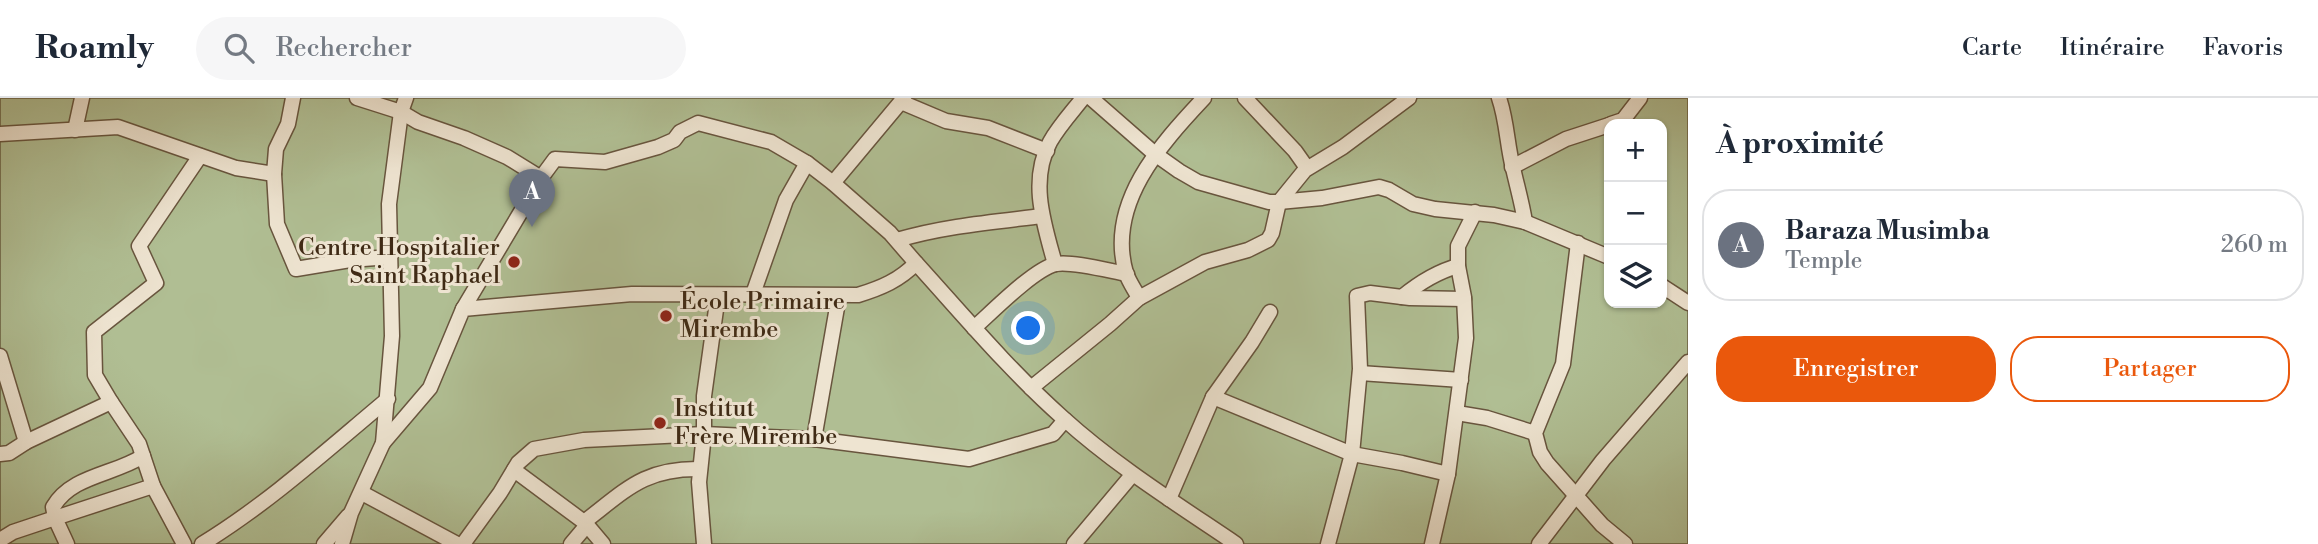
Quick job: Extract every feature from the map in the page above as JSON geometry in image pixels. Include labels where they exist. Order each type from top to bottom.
[{"type":"street","points":[[75,130],[82,98]]},
{"type":"street","points":[[293,98],[288,124],[276,149],[274,174],[277,224],[296,269],[390,257]]},
{"type":"street","points":[[357,98],[404,105],[418,122],[507,157],[541,178]]},
{"type":"street","points":[[1055,264],[1038,195],[1049,143],[1083,98]]},
{"type":"street","points":[[1091,98],[1155,154],[1198,182],[1269,202],[1322,198],[1379,187],[1413,204],[1525,222],[1604,255]]},
{"type":"street","points":[[1139,298],[1126,274],[1123,221],[1130,199],[1155,154],[1204,98]]},
{"type":"street","points":[[1245,98],[1295,151],[1307,168]]},
{"type":"street","points":[[1031,388],[1139,298],[1205,262],[1248,250],[1268,240],[1279,202],[1307,168],[1343,146],[1389,104],[1409,98]]},
{"type":"street","points":[[1499,98],[1525,222]]},
{"type":"street","points":[[1624,119],[1640,98]]},
{"type":"street","points":[[833,183],[902,100],[946,121],[988,128],[1047,151]]},
{"type":"street","points":[[324,544],[351,513],[383,443],[393,336],[389,204],[404,105]]},
{"type":"street","points":[[383,443],[430,388],[463,310],[555,159],[605,162],[658,147],[698,124],[771,142],[807,163],[833,183],[897,240],[974,328],[1065,420],[1132,475],[1236,544]]},
{"type":"street","points":[[0,134],[118,127],[236,168],[274,174]]},
{"type":"street","points":[[1512,166],[1566,139],[1604,127]]},
{"type":"street","points":[[184,544],[153,486],[139,444],[95,375],[94,332],[156,283],[139,246],[200,156]]},
{"type":"street","points":[[753,294],[786,200],[807,163]]},
{"type":"street","points":[[1432,544],[1448,474],[1466,338],[1458,246],[1475,212]]},
{"type":"street","points":[[897,240],[967,225],[1042,216]]},
{"type":"street","points":[[1578,243],[1563,363],[1535,433],[1540,452],[1547,463],[1576,497],[1625,544]]},
{"type":"street","points":[[463,310],[632,294],[858,295],[881,288],[906,274],[916,263]]},
{"type":"street","points":[[974,328],[1007,298],[1055,264],[1126,274]]},
{"type":"street","points":[[1402,297],[1430,277],[1458,266]]},
{"type":"street","points":[[1667,289],[1688,303]]},
{"type":"street","points":[[1328,544],[1352,454],[1360,373],[1357,296],[1370,293],[1464,299]]},
{"type":"street","points":[[704,544],[699,482],[704,434],[704,396],[718,295]]},
{"type":"street","points":[[814,439],[839,296]]},
{"type":"street","points":[[1169,499],[1213,397],[1270,312]]},
{"type":"street","points":[[1,361],[26,442]]},
{"type":"street","points":[[1539,544],[1603,460],[1688,362]]},
{"type":"street","points":[[1360,373],[1461,380]]},
{"type":"street","points":[[1213,397],[1352,454],[1448,474]]},
{"type":"street","points":[[202,544],[226,530],[285,485],[388,399]]},
{"type":"street","points":[[0,454],[9,453],[26,442],[111,402]]},
{"type":"street","points":[[1457,413],[1487,418],[1535,433]]},
{"type":"street","points":[[463,544],[514,470],[534,449],[584,440],[704,434],[814,439],[969,460],[1053,434],[1065,420]]},
{"type":"street","points":[[67,544],[53,507],[60,494],[98,474],[143,456]]},
{"type":"street","points":[[571,544],[586,524],[635,483],[658,472],[701,469]]},
{"type":"street","points":[[514,470],[586,524],[603,544]]},
{"type":"street","points":[[1074,544],[1132,475]]},
{"type":"street","points":[[0,540],[13,532],[153,486]]},
{"type":"street","points":[[362,493],[457,544]]},
{"type":"street","points":[[342,544],[351,513]]},
{"type":"green space","points":[[0,98],[1688,98],[1688,544],[0,544]]},
{"type":"place","name":"Baraza Musimba","points":[[532,227]]},
{"type":"place","name":"Centre Hospitalier Saint Raphael","points":[[514,262]]},
{"type":"place","name":"École Primaire Mirembe","points":[[666,316]]},
{"type":"place","name":"Institut Frère Mirembe","points":[[660,423]]}]
